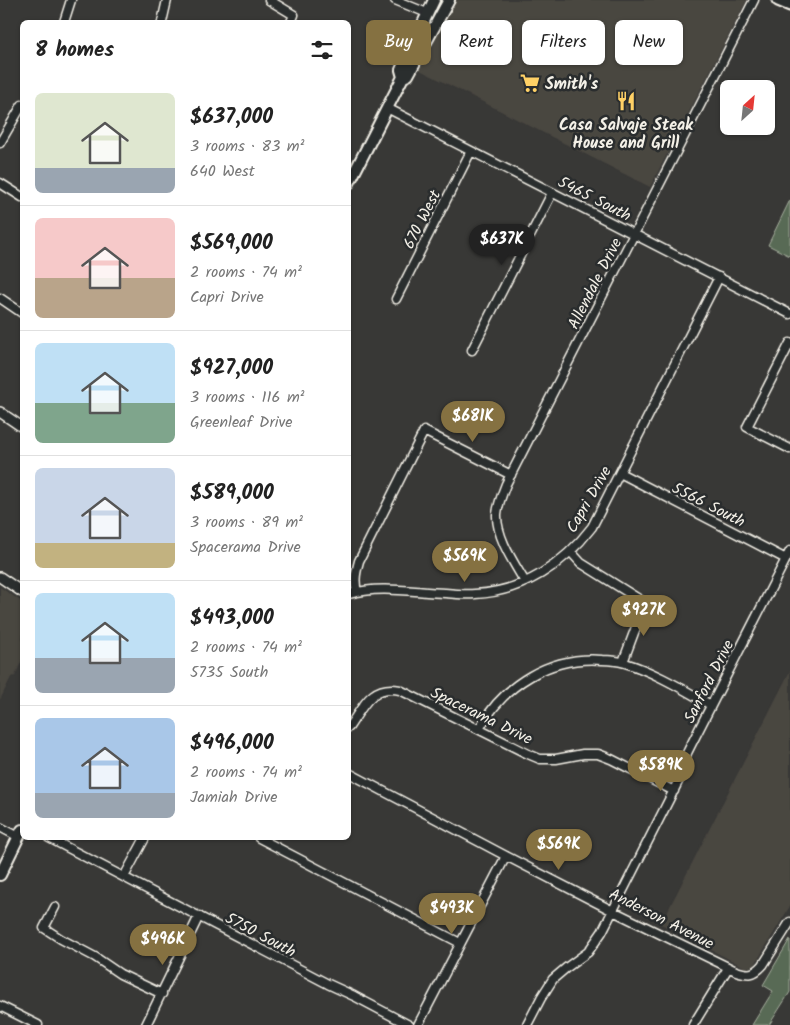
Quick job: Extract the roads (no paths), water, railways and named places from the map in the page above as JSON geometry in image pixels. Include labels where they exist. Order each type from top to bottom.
[{"type":"main road","points":[[403,77],[401,70],[434,0]]},
{"type":"main road","points":[[352,166],[387,108],[403,77],[408,75],[448,0]]},
{"type":"main road","points":[[778,0],[790,5]]},
{"type":"main road","points":[[0,875],[20,836]]},
{"type":"street","points":[[65,20],[71,0]]},
{"type":"street","points":[[162,20],[167,0]]},
{"type":"street","points":[[269,0],[294,15],[293,20]]},
{"type":"street","points":[[395,0],[428,14]]},
{"type":"street","name":"Allendale Drive","points":[[524,582],[499,530],[497,512],[501,497],[754,0]]},
{"type":"street","points":[[0,143],[20,108]]},
{"type":"street","name":"5465 South","points":[[387,108],[790,314]]},
{"type":"street","name":"670 West","points":[[396,299],[471,151]]},
{"type":"street","points":[[0,183],[20,196]]},
{"type":"street","points":[[472,350],[552,192]]},
{"type":"street","name":"Capri Drive","points":[[353,593],[384,590],[476,594],[501,590],[524,582],[548,570],[571,552],[592,527],[719,277]]},
{"type":"street","points":[[0,298],[20,312]]},
{"type":"street","points":[[790,342],[747,427],[790,449]]},
{"type":"street","points":[[0,412],[20,425]]},
{"type":"street","points":[[353,593],[359,561],[424,432],[511,475]]},
{"type":"street","name":"5566 South","points":[[620,474],[788,555]]},
{"type":"street","points":[[571,552],[581,563],[645,603],[623,662]]},
{"type":"street","name":"Sanford Drive","points":[[527,1025],[540,998],[553,979],[588,952],[602,932],[674,791],[687,753],[788,555]]},
{"type":"street","points":[[0,577],[20,591]]},
{"type":"street","points":[[478,729],[502,696],[512,687],[541,670],[576,660],[591,659],[623,662],[650,673],[712,704]]},
{"type":"street","name":"Spacerama Drive","points":[[351,724],[370,697],[381,690],[390,688],[400,690],[514,748],[540,759],[598,754],[674,791]]},
{"type":"street","name":"Anderson Avenue","points":[[351,774],[506,856],[728,968],[743,973],[753,973],[758,970],[790,922]]},
{"type":"street","points":[[0,828],[20,834]]},
{"type":"street","name":"5750 South","points":[[53,840],[409,1025]]},
{"type":"street","points":[[124,877],[144,840]]},
{"type":"street","points":[[263,840],[460,943]]},
{"type":"street","points":[[418,1025],[506,856]]},
{"type":"street","points":[[55,907],[44,928],[95,957],[120,974],[162,994]]},
{"type":"street","points":[[146,1025],[199,916]]},
{"type":"street","points":[[693,1025],[728,968]]},
{"type":"street","points":[[0,1006],[38,1025]]},
{"type":"place","name":"Smith's","points":[[530,83]]},
{"type":"place","name":"Casa Salvaje Steak House and Grill","points":[[626,101]]}]
